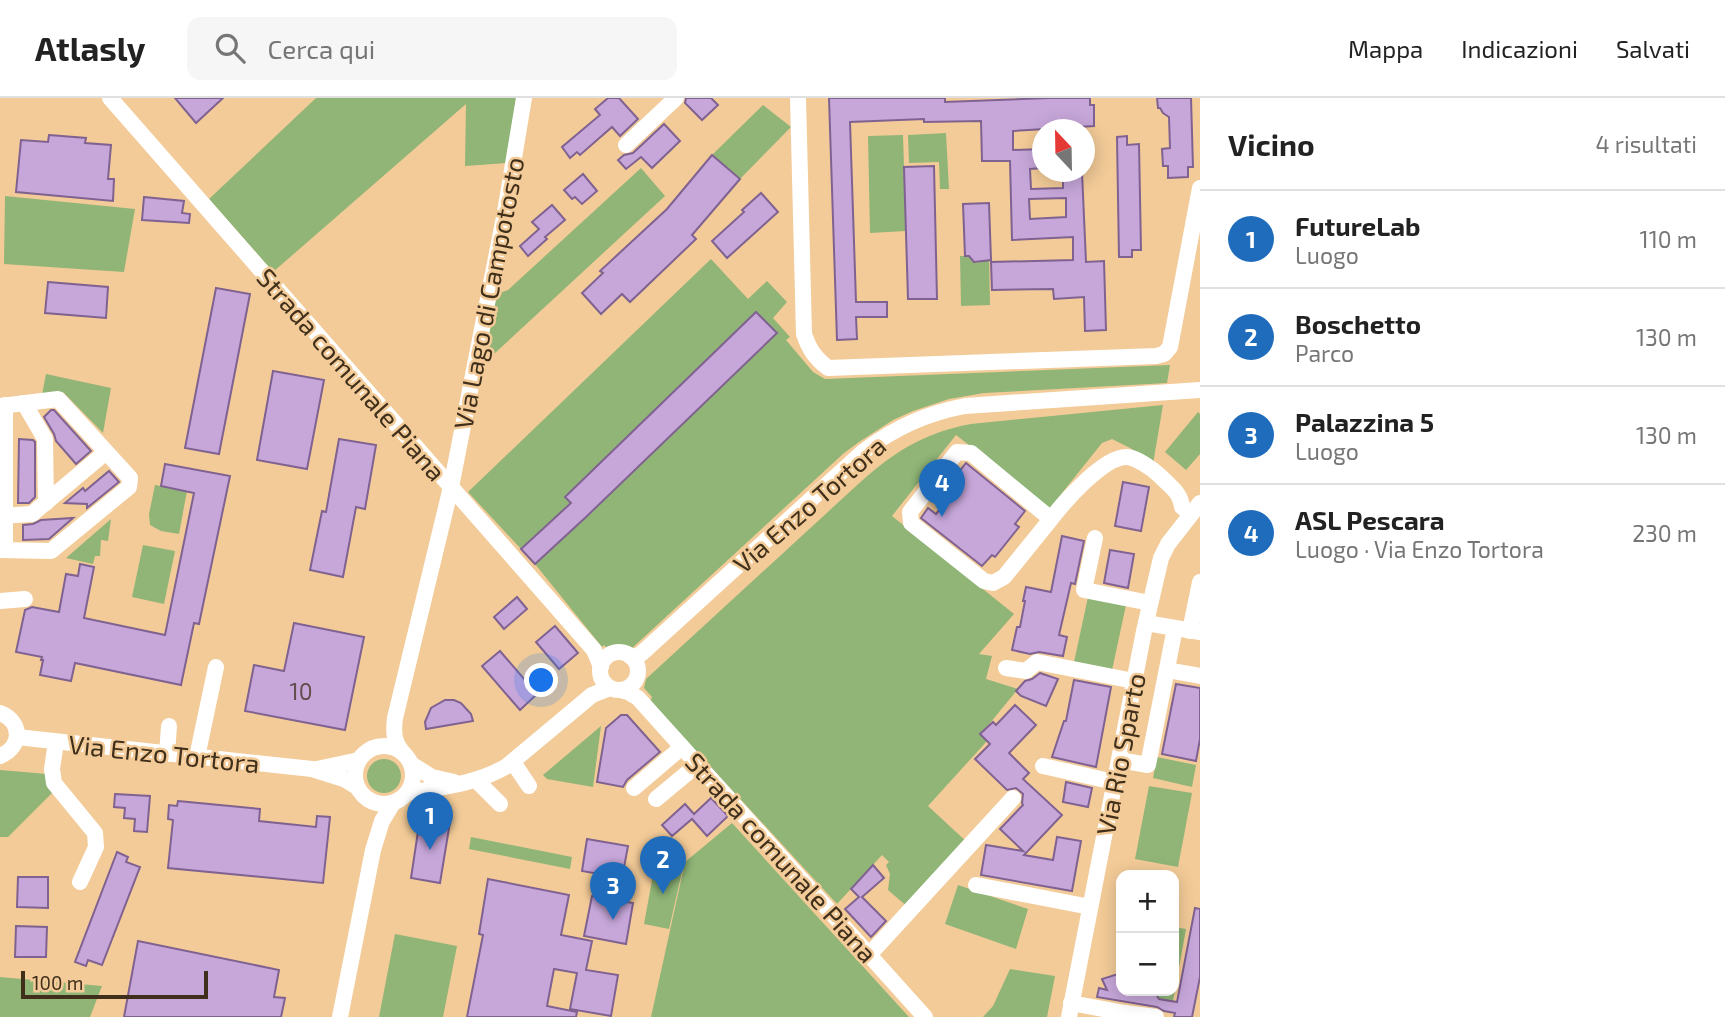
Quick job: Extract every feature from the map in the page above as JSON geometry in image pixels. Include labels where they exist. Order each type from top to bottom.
[{"type":"street","name":"Strada comunale Piana","points":[[110,98],[451,487],[925,1017]]},
{"type":"street","name":"Via Lago di Campotosto","points":[[395,718],[451,487],[505,212],[524,98]]},
{"type":"street","points":[[626,145],[676,98]]},
{"type":"street","points":[[798,98],[804,334],[817,360],[828,368],[1164,354],[1170,347],[1200,188]]},
{"type":"street","name":"Via Enzo Tortora","points":[[407,793],[494,774],[513,762],[638,656],[864,451],[907,424],[946,410],[973,406],[1200,390]]},
{"type":"street","points":[[58,399],[130,478],[129,487],[51,551],[2,550],[3,405],[24,403],[58,399]]},
{"type":"street","points":[[24,403],[45,439],[46,503]]},
{"type":"street","points":[[2,516],[33,514],[106,452]]},
{"type":"street","points":[[1051,519],[971,453],[957,452],[909,512],[911,523],[984,580],[993,583],[1004,577],[1086,480],[1112,461],[1128,457],[1153,468],[1181,498],[1182,507],[1196,507]]},
{"type":"street","name":"Via Rio Sparto","points":[[1070,1010],[1134,681],[1161,558],[1168,544],[1196,507]]},
{"type":"street","points":[[1095,538],[1084,590],[1150,603]]},
{"type":"street","points":[[1119,760],[1148,765],[1167,670],[1197,612],[1200,582]]},
{"type":"street","points":[[0,601],[25,599]]},
{"type":"street","points":[[1146,623],[1188,630]]},
{"type":"street","points":[[1006,667],[1026,671],[1037,662],[1134,681]]},
{"type":"street","points":[[197,757],[216,667]]},
{"type":"street","points":[[1167,670],[1200,676]]},
{"type":"street","points":[[0,713],[14,723],[17,737],[12,749],[0,756]]},
{"type":"street","points":[[375,748],[395,718]]},
{"type":"street","points":[[361,792],[379,804],[393,803],[407,793],[412,784],[413,774],[408,759],[395,738],[395,718]]},
{"type":"street","points":[[167,754],[169,726]]},
{"type":"street","name":"Via Enzo Tortora","points":[[17,737],[312,769],[344,779],[361,792]]},
{"type":"street","points":[[56,742],[52,769],[54,783],[95,833],[96,847],[80,881]]},
{"type":"street","points":[[373,850],[373,818],[355,778],[359,760],[369,750],[391,747],[432,777],[468,781],[500,804]]},
{"type":"street","points":[[634,788],[682,747]]},
{"type":"street","name":"Via Enzo Tortora","points":[[312,769],[359,760]]},
{"type":"street","points":[[513,762],[529,786]]},
{"type":"street","points":[[656,799],[698,764]]},
{"type":"street","points":[[1043,766],[1114,782]]},
{"type":"street","points":[[869,955],[1013,798]]},
{"type":"street","points":[[340,1017],[373,850],[382,821],[393,803]]},
{"type":"street","points":[[976,885],[1090,907]]},
{"type":"street","points":[[1070,1010],[1156,1017]]},
{"type":"green space","points":[[316,98],[516,98],[507,163],[465,166],[466,104],[273,272],[209,199]]},
{"type":"green space","points":[[763,105],[791,127],[740,179],[692,234],[696,239],[630,302],[601,271],[667,209],[712,155]]},
{"type":"green space","points":[[946,133],[949,189],[940,189],[939,162],[909,163],[908,135]]},
{"type":"green space","points":[[903,135],[906,231],[870,233],[868,136]]},
{"type":"green space","points":[[641,168],[665,196],[482,365],[497,294],[508,290]]},
{"type":"green space","points":[[5,196],[135,209],[124,272],[4,264]]},
{"type":"green space","points":[[989,255],[990,305],[961,306],[960,256],[970,256],[972,261],[977,262]]},
{"type":"green space","points":[[711,259],[748,299],[767,281],[787,302],[773,318],[790,337],[786,340],[813,372],[825,379],[1170,365],[1167,383],[984,393],[949,399],[893,420],[844,453],[630,650],[609,650],[604,645],[602,647],[535,564],[468,492]]},
{"type":"green space","points":[[46,374],[111,388],[103,433],[63,392],[42,395]]},
{"type":"green space","points":[[1163,405],[1153,464],[1112,439],[1102,443],[1050,508],[956,435],[892,516],[1014,614],[979,654],[992,656],[986,679],[1018,689],[981,734],[987,741],[928,806],[969,844],[910,909],[888,890],[890,874],[886,865],[889,862],[882,855],[837,904],[650,701],[652,697],[644,688],[646,679],[868,475],[908,446],[937,433],[971,424]]},
{"type":"green space","points":[[1198,412],[1200,454],[1186,470],[1165,452]]},
{"type":"green space","points":[[155,485],[187,491],[179,534],[161,531],[150,525],[149,514]]},
{"type":"green space","points":[[111,519],[108,541],[101,540],[100,556],[95,556],[93,564],[66,558]]},
{"type":"green space","points":[[143,545],[175,551],[164,604],[132,597]]},
{"type":"green space","points":[[1088,597],[1126,605],[1111,675],[1073,667]]},
{"type":"green space","points":[[601,726],[593,787],[547,779],[543,775]]},
{"type":"green space","points":[[1157,757],[1196,765],[1192,787],[1153,778]]},
{"type":"green space","points":[[384,759],[396,764],[401,776],[396,788],[384,793],[372,788],[367,776],[372,764]]},
{"type":"green space","points":[[0,770],[47,774],[53,792],[8,837],[0,837]]},
{"type":"green space","points":[[1149,786],[1192,793],[1178,867],[1135,859]]},
{"type":"green space","points":[[732,823],[909,1017],[651,1017],[685,862]]},
{"type":"green space","points":[[471,837],[572,857],[570,869],[469,849]]},
{"type":"green space","points":[[653,843],[667,845],[684,863],[669,929],[644,924],[656,858]]},
{"type":"green space","points":[[958,885],[1028,909],[1016,949],[945,924]]},
{"type":"green space","points":[[1179,928],[1186,929],[1179,968]]},
{"type":"green space","points":[[395,934],[457,946],[443,1017],[379,1017]]},
{"type":"green space","points":[[1010,969],[1055,976],[1047,1017],[983,1017],[993,1006]]},
{"type":"green space","points":[[0,977],[102,986],[90,1017],[0,1017]]},
{"type":"green space","points":[[1157,996],[1174,996],[1173,1001],[1159,999]]},
{"type":"building","points":[[175,98],[223,98],[196,123]]},
{"type":"building","points":[[608,98],[619,98],[638,119],[620,136],[612,127],[580,155],[577,152],[570,158],[562,147],[600,115],[595,109]]},
{"type":"building","points":[[686,98],[711,98],[718,105],[702,120],[685,103]]},
{"type":"building","points":[[829,98],[945,98],[945,102],[1090,98],[1090,105],[1094,105],[1094,119],[1032,119],[1032,130],[1013,131],[1013,150],[1032,149],[1031,189],[1063,188],[1063,182],[1082,182],[1086,262],[1104,261],[1106,330],[1085,331],[1084,297],[1054,299],[1053,289],[992,290],[991,262],[1073,260],[1073,237],[1012,240],[1010,161],[982,161],[981,121],[924,122],[924,119],[850,122],[856,302],[887,302],[887,317],[856,317],[857,339],[837,340]],"holes":[[[1066,198],[1066,217],[1030,219],[1029,199]]]},
{"type":"building","points":[[1157,98],[1191,98],[1193,167],[1188,167],[1188,177],[1168,178],[1168,166],[1163,166],[1162,149],[1170,148],[1169,117],[1158,108]]},
{"type":"building","points":[[664,124],[680,141],[652,168],[641,157],[626,169],[618,160],[633,153]]},
{"type":"building","points":[[49,135],[86,138],[85,143],[111,145],[108,179],[114,179],[113,201],[16,192],[21,140],[48,142]]},
{"type":"building","points":[[1127,136],[1127,145],[1139,144],[1141,250],[1132,250],[1132,257],[1119,257],[1117,137]]},
{"type":"building","points":[[712,155],[740,179],[692,235],[696,239],[630,302],[622,294],[601,314],[582,293],[603,273],[600,271],[667,209]]},
{"type":"building","points":[[934,166],[937,299],[908,299],[904,167]]},
{"type":"building","points":[[583,174],[597,191],[582,204],[575,197],[572,199],[564,190]]},
{"type":"building","points":[[761,193],[778,212],[727,258],[712,241]]},
{"type":"building","points":[[144,197],[184,201],[182,213],[190,214],[189,223],[142,220]]},
{"type":"building","points":[[989,203],[991,260],[974,262],[969,256],[965,256],[963,204]]},
{"type":"building","points":[[552,205],[565,220],[528,256],[520,246],[539,229],[532,222]]},
{"type":"building","points":[[48,282],[108,287],[106,318],[45,313]]},
{"type":"building","points":[[216,288],[250,294],[219,454],[185,448]]},
{"type":"building","points":[[756,312],[777,333],[535,564],[521,549],[571,503],[565,497]]},
{"type":"building","points":[[273,371],[324,380],[307,469],[257,460]]},
{"type":"building","points":[[54,410],[91,451],[76,464],[56,441],[44,417]]},
{"type":"building","points":[[19,439],[35,442],[35,497],[29,503],[18,503]]},
{"type":"building","points":[[339,439],[376,445],[365,509],[356,507],[343,577],[310,570],[322,511],[326,512]]},
{"type":"building","points":[[966,463],[1025,511],[1015,524],[1019,527],[995,557],[992,555],[982,566],[921,518],[928,508],[936,514],[961,483],[954,478]]},
{"type":"building","points":[[165,464],[230,476],[199,624],[194,623],[181,685],[75,663],[71,681],[40,675],[42,657],[16,652],[25,610],[32,607],[59,612],[66,574],[78,576],[80,564],[94,567],[84,618],[165,635],[194,493],[161,486]]},
{"type":"building","points":[[109,471],[119,482],[87,508],[87,504],[65,503],[83,488],[85,491]]},
{"type":"building","points":[[1123,482],[1149,487],[1141,531],[1115,526]]},
{"type":"building","points":[[73,518],[49,539],[23,540],[23,525],[41,520]]},
{"type":"building","points":[[1062,536],[1084,541],[1075,584],[1071,583],[1059,635],[1067,637],[1063,656],[1012,650],[1017,627],[1020,627],[1026,587],[1051,592]]},
{"type":"building","points":[[1110,550],[1134,554],[1128,588],[1104,583]]},
{"type":"building","points":[[517,597],[527,609],[504,629],[494,617]]},
{"type":"building","points":[[294,623],[364,637],[345,730],[245,711],[254,665],[284,671]]},
{"type":"building","points":[[555,626],[578,653],[559,669],[536,642]]},
{"type":"building","points":[[500,651],[537,694],[520,710],[482,666]]},
{"type":"building","points":[[1040,673],[1058,679],[1046,706],[1021,696],[1016,691],[1025,681]]},
{"type":"building","points":[[1074,680],[1111,687],[1096,767],[1052,757],[1066,721]]},
{"type":"building","points":[[1176,684],[1200,688],[1200,739],[1196,761],[1162,754]]},
{"type":"building","points":[[445,700],[461,703],[471,714],[473,721],[426,729],[425,722],[431,708]]},
{"type":"building","points":[[1015,705],[1036,725],[1009,753],[1029,773],[1023,779],[1062,815],[1024,855],[1053,860],[1057,837],[1081,841],[1072,891],[981,875],[986,845],[1023,851],[1000,829],[1023,805],[1023,794],[1016,788],[1007,790],[975,759],[990,744],[980,734],[993,722],[996,725]]},
{"type":"building","points":[[621,715],[627,715],[660,752],[627,780],[623,787],[597,782],[606,728]]},
{"type":"building","points":[[1066,782],[1092,788],[1088,807],[1063,802]]},
{"type":"building","points":[[115,794],[150,796],[147,832],[134,831],[135,819],[124,818],[125,808],[114,807]]},
{"type":"building","points":[[711,798],[728,816],[707,836],[692,819],[672,836],[662,825],[685,804],[694,814]]},
{"type":"building","points":[[178,801],[260,809],[259,821],[316,827],[317,816],[330,817],[323,883],[168,868],[173,820],[168,819],[169,805],[177,806]]},
{"type":"building","points":[[420,818],[450,822],[440,883],[411,878]]},
{"type":"building","points":[[587,839],[628,846],[622,878],[582,871]]},
{"type":"building","points":[[117,852],[128,857],[126,862],[140,867],[102,965],[88,960],[86,966],[75,962]]},
{"type":"building","points":[[873,865],[884,878],[862,897],[886,921],[871,937],[845,909],[859,897],[851,889]]},
{"type":"building","points":[[18,877],[48,877],[48,908],[17,907]]},
{"type":"building","points":[[488,879],[569,895],[561,935],[592,941],[586,970],[618,975],[611,1016],[570,1009],[577,973],[554,969],[547,1006],[577,1012],[576,1017],[467,1017],[483,935],[479,934]]},
{"type":"building","points":[[592,896],[633,903],[626,944],[584,936]]},
{"type":"building","points":[[1195,908],[1200,909],[1200,977],[1192,1017],[1174,1017],[1175,1013],[1157,1007],[1097,997],[1099,988],[1107,990],[1102,979],[1116,975],[1116,996],[1157,996],[1159,999],[1177,1002]]},
{"type":"building","points":[[16,926],[47,927],[46,957],[15,957]]},
{"type":"building","points":[[138,941],[279,970],[274,997],[285,998],[281,1017],[124,1017]]},
{"type":"place","name":"ASL Pescara","points":[[942,517]]},
{"type":"place","name":"FutureLab","points":[[430,850]]},
{"type":"place","name":"Boschetto","points":[[663,894]]},
{"type":"place","name":"Palazzina 5","points":[[613,920]]}]
